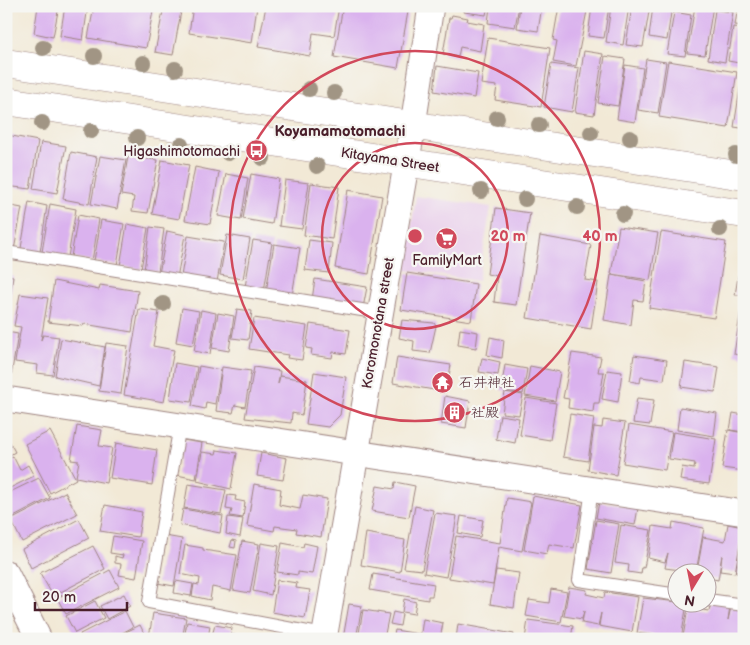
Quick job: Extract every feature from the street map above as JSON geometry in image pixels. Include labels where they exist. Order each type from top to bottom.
[{"type":"street","name":"Koromonotana street","points":[[324,637],[413,125],[431,6]]},
{"type":"street","points":[[6,63],[744,176]]},
{"type":"street","points":[[112,118],[119,80]]},
{"type":"street","name":"Kitayama Street","points":[[6,101],[744,214]]},
{"type":"street","points":[[6,399],[744,512]]},
{"type":"street","points":[[6,573],[39,639]]},
{"type":"lane","points":[[6,252],[380,313]]},
{"type":"lane","points":[[180,425],[149,602],[324,637]]},
{"type":"lane","points":[[592,489],[579,580],[668,593]]},
{"type":"lane","points":[[718,601],[744,605]]},
{"type":"shaded area","name":"FamilyMart","points":[[416,196],[491,207],[478,281],[405,270]]},
{"type":"building","points":[[38,6],[59,6],[53,37],[34,33]]},
{"type":"building","points":[[65,6],[88,6],[83,40],[60,36]]},
{"type":"building","points":[[94,6],[154,6],[146,48],[88,38]]},
{"type":"building","points":[[164,6],[182,6],[173,55],[155,52]]},
{"type":"building","points":[[193,6],[257,6],[252,43],[189,33]]},
{"type":"building","points":[[266,6],[339,6],[334,36],[313,33],[310,56],[258,47]]},
{"type":"building","points":[[343,6],[409,6],[398,68],[334,57]]},
{"type":"building","points":[[465,6],[488,6],[486,15],[464,12]]},
{"type":"building","points":[[490,6],[519,6],[515,27],[488,23]]},
{"type":"building","points":[[520,6],[542,6],[538,31],[517,28]]},
{"type":"building","points":[[559,6],[588,6],[576,66],[553,62],[557,41],[553,40]]},
{"type":"building","points":[[592,6],[609,6],[604,38],[588,36]]},
{"type":"building","points":[[611,6],[629,6],[623,45],[606,42]]},
{"type":"building","points":[[632,6],[650,6],[643,47],[626,45]]},
{"type":"building","points":[[653,6],[672,6],[667,40],[649,37]]},
{"type":"building","points":[[695,6],[713,6],[705,55],[687,53]]},
{"type":"building","points":[[718,6],[733,6],[733,11],[718,9]]},
{"type":"building","points":[[738,6],[744,6],[744,26],[735,25]]},
{"type":"building","points":[[715,10],[733,12],[725,62],[708,59]]},
{"type":"building","points":[[674,12],[691,15],[685,56],[667,54]]},
{"type":"building","points":[[452,15],[468,18],[467,21],[484,24],[480,51],[460,47],[458,57],[443,54],[449,18]]},
{"type":"building","points":[[733,27],[744,28],[744,56],[741,55],[739,63],[728,61]]},
{"type":"building","points":[[488,38],[550,48],[541,107],[495,100],[497,86],[481,84]]},
{"type":"building","points":[[584,51],[603,54],[594,115],[575,112]]},
{"type":"building","points":[[605,56],[625,59],[618,106],[598,103]]},
{"type":"building","points":[[646,59],[666,62],[658,113],[638,110]]},
{"type":"building","points":[[668,61],[737,72],[728,128],[659,117]]},
{"type":"building","points":[[551,64],[579,68],[572,112],[544,107]]},
{"type":"building","points":[[625,65],[643,68],[635,122],[617,119]]},
{"type":"building","points":[[437,66],[478,73],[474,98],[434,91]]},
{"type":"building","points":[[742,76],[744,76],[744,131],[741,128],[734,127]]},
{"type":"building","points":[[7,135],[38,141],[30,189],[6,186]]},
{"type":"building","points":[[41,142],[66,146],[57,193],[33,189]]},
{"type":"building","points":[[71,152],[97,157],[89,204],[63,199]]},
{"type":"building","points":[[100,156],[126,160],[117,209],[91,204]]},
{"type":"building","points":[[128,157],[158,160],[148,213],[132,211],[134,197],[121,195]]},
{"type":"building","points":[[162,160],[189,165],[179,219],[152,214]]},
{"type":"building","points":[[195,167],[219,172],[210,224],[185,220]]},
{"type":"building","points":[[226,174],[248,178],[241,220],[218,216]]},
{"type":"building","points":[[251,174],[279,179],[272,224],[243,219]]},
{"type":"building","points":[[285,180],[309,183],[302,229],[279,226]]},
{"type":"building","points":[[311,183],[339,187],[332,239],[304,235]]},
{"type":"building","points":[[348,190],[382,196],[369,274],[335,268]]},
{"type":"building","points":[[29,202],[47,206],[40,252],[21,248]]},
{"type":"building","points":[[50,204],[76,209],[68,257],[42,252]]},
{"type":"building","points":[[6,205],[22,208],[14,250],[6,249]]},
{"type":"building","points":[[496,208],[530,213],[516,305],[494,302],[497,276],[487,274]]},
{"type":"building","points":[[78,215],[99,219],[92,261],[71,257]]},
{"type":"building","points":[[101,220],[124,224],[117,265],[94,261]]},
{"type":"building","points":[[127,224],[148,228],[141,269],[120,266]]},
{"type":"building","points":[[150,227],[164,229],[158,272],[144,270]]},
{"type":"building","points":[[619,227],[658,233],[650,280],[611,274]]},
{"type":"building","points":[[167,231],[185,235],[177,278],[159,274]]},
{"type":"building","points":[[661,232],[726,242],[714,318],[649,308]]},
{"type":"building","points":[[227,235],[250,239],[243,279],[220,275]]},
{"type":"building","points":[[188,236],[224,242],[217,282],[181,276]]},
{"type":"building","points":[[540,236],[591,245],[585,280],[598,282],[591,329],[527,318]]},
{"type":"building","points":[[253,240],[272,243],[264,291],[245,287]]},
{"type":"building","points":[[309,240],[332,243],[329,273],[305,270]]},
{"type":"building","points":[[274,244],[300,248],[292,296],[266,292]]},
{"type":"building","points":[[743,247],[744,295],[735,295]]},
{"type":"building","points":[[407,273],[476,284],[471,321],[401,310]]},
{"type":"building","points":[[6,275],[13,276],[7,320],[6,320]]},
{"type":"building","points":[[611,275],[646,281],[643,301],[634,300],[631,325],[604,320]]},
{"type":"building","points":[[315,279],[367,287],[363,308],[312,300]]},
{"type":"building","points":[[54,281],[99,290],[100,285],[138,291],[132,332],[84,324],[83,326],[48,322]]},
{"type":"building","points":[[20,294],[48,298],[41,340],[43,335],[59,337],[53,375],[37,373],[38,365],[15,362],[21,327],[14,326]]},
{"type":"building","points":[[744,296],[744,356],[734,354]]},
{"type":"building","points":[[182,308],[199,311],[193,345],[176,342]]},
{"type":"building","points":[[139,309],[159,312],[153,346],[174,350],[164,402],[124,395]]},
{"type":"building","points":[[237,309],[252,311],[248,340],[232,338]]},
{"type":"building","points":[[201,310],[216,313],[210,354],[194,351]]},
{"type":"building","points":[[218,313],[234,316],[229,351],[212,348]]},
{"type":"building","points":[[254,318],[307,326],[302,360],[287,358],[288,355],[249,349]]},
{"type":"building","points":[[402,320],[434,323],[436,326],[430,353],[413,351],[414,341],[399,338]]},
{"type":"building","points":[[310,324],[350,330],[346,354],[333,352],[332,358],[311,355],[312,349],[306,348]]},
{"type":"building","points":[[460,329],[478,332],[476,348],[458,345]]},
{"type":"building","points":[[7,332],[18,334],[10,383],[6,382]]},
{"type":"building","points":[[490,337],[504,340],[502,358],[487,355]]},
{"type":"building","points":[[61,339],[105,347],[99,386],[55,376]]},
{"type":"building","points":[[106,343],[128,346],[121,394],[99,391]]},
{"type":"building","points":[[572,353],[601,357],[598,372],[604,372],[599,403],[594,403],[593,412],[568,408],[569,399],[563,398]]},
{"type":"building","points":[[634,355],[667,360],[664,380],[641,377],[640,383],[630,381]]},
{"type":"building","points":[[397,357],[451,365],[446,392],[393,383]]},
{"type":"building","points":[[482,358],[500,362],[498,375],[479,372]]},
{"type":"building","points":[[685,362],[719,367],[715,392],[681,387]]},
{"type":"building","points":[[175,363],[197,367],[191,402],[170,399]]},
{"type":"building","points":[[505,365],[527,369],[523,394],[501,390]]},
{"type":"building","points":[[199,366],[221,370],[215,404],[206,402],[205,409],[192,406]]},
{"type":"building","points":[[530,366],[560,372],[555,401],[525,396]]},
{"type":"building","points":[[222,367],[251,371],[245,407],[235,405],[233,413],[216,411]]},
{"type":"building","points":[[254,367],[280,371],[278,384],[280,376],[307,380],[302,415],[292,413],[291,423],[245,418]]},
{"type":"building","points":[[607,370],[622,372],[618,402],[602,399]]},
{"type":"building","points":[[314,372],[346,377],[340,415],[328,427],[306,424]]},
{"type":"building","points":[[505,392],[523,395],[519,415],[502,413]]},
{"type":"building","name":"社殿","points":[[445,396],[470,401],[466,428],[441,424]]},
{"type":"building","points":[[526,398],[556,403],[550,440],[520,435]]},
{"type":"building","points":[[637,398],[654,400],[650,425],[633,423]]},
{"type":"building","points":[[680,407],[717,413],[714,436],[677,430]]},
{"type":"building","points":[[733,413],[744,415],[744,432],[730,430]]},
{"type":"building","points":[[570,414],[594,418],[588,461],[563,457]]},
{"type":"building","points":[[500,415],[519,418],[515,443],[496,439]]},
{"type":"building","points":[[603,420],[625,423],[616,475],[588,470],[594,427],[602,428]]},
{"type":"building","points":[[629,425],[672,432],[665,470],[623,463]]},
{"type":"building","points":[[77,426],[102,430],[99,446],[112,448],[106,483],[76,477],[79,461],[71,460]]},
{"type":"building","points":[[728,430],[744,433],[744,471],[722,468]]},
{"type":"building","points":[[50,431],[76,479],[50,493],[25,444]]},
{"type":"building","points":[[673,432],[716,439],[709,484],[680,480],[682,467],[694,469],[695,463],[669,459]]},
{"type":"building","points":[[6,435],[15,452],[6,457]]},
{"type":"building","points":[[183,440],[202,443],[196,479],[177,475]]},
{"type":"building","points":[[116,443],[157,450],[152,485],[110,478]]},
{"type":"building","points":[[217,450],[237,453],[231,489],[197,481],[202,452],[216,454]]},
{"type":"building","points":[[261,453],[287,458],[283,480],[257,476]]},
{"type":"building","points":[[13,456],[20,470],[28,465],[34,476],[6,490],[6,460]]},
{"type":"building","points":[[39,478],[50,498],[6,521],[6,494]]},
{"type":"building","points":[[395,482],[415,486],[409,517],[372,511],[377,486],[394,489]]},
{"type":"building","points":[[188,484],[226,490],[221,514],[184,508]]},
{"type":"building","points":[[254,484],[281,489],[279,505],[300,509],[303,495],[327,499],[321,537],[296,533],[297,529],[275,526],[274,531],[247,526]]},
{"type":"building","points":[[65,492],[77,514],[22,542],[11,520]]},
{"type":"building","points":[[228,495],[236,496],[235,500],[245,502],[243,518],[230,516],[232,510],[226,509]]},
{"type":"building","points":[[533,496],[582,505],[574,548],[549,544],[547,554],[524,550]]},
{"type":"building","points":[[507,498],[531,502],[522,551],[499,547],[493,585],[449,578],[456,536],[500,543]]},
{"type":"building","points":[[599,502],[638,508],[635,525],[596,518]]},
{"type":"building","points":[[105,505],[142,512],[138,537],[100,531]]},
{"type":"building","points":[[415,506],[433,510],[422,570],[404,568]]},
{"type":"building","points":[[183,509],[223,516],[220,533],[180,525]]},
{"type":"building","points":[[435,513],[457,516],[446,577],[424,573]]},
{"type":"building","points":[[461,516],[483,520],[480,537],[458,533]]},
{"type":"building","points":[[228,517],[243,519],[240,537],[226,534]]},
{"type":"building","points":[[79,519],[89,538],[31,568],[22,549]]},
{"type":"building","points":[[596,520],[619,524],[611,573],[588,569]]},
{"type":"building","points":[[673,522],[704,528],[698,562],[668,562],[668,568],[665,568],[668,553],[665,562],[648,558],[653,526],[672,529]]},
{"type":"building","points":[[728,524],[743,527],[735,573],[720,571],[722,555],[718,580],[718,562],[699,562],[703,537],[725,541]]},
{"type":"building","points":[[621,525],[651,530],[644,568],[642,567],[641,574],[628,572],[629,565],[615,563]]},
{"type":"building","points":[[744,532],[744,575],[736,573]]},
{"type":"building","points":[[366,533],[405,540],[400,572],[361,565]]},
{"type":"building","points":[[113,536],[142,541],[136,578],[119,575],[121,564],[115,563],[115,556],[122,558],[123,555],[110,553]]},
{"type":"building","points":[[165,536],[182,539],[174,586],[157,583]]},
{"type":"building","points":[[232,540],[236,541],[235,548],[230,547]]},
{"type":"building","points":[[242,541],[259,544],[250,593],[233,590]]},
{"type":"building","points":[[261,543],[279,546],[271,595],[253,591]]},
{"type":"building","points":[[282,543],[303,547],[304,543],[317,546],[312,574],[298,572],[298,575],[277,572]]},
{"type":"building","points":[[185,545],[203,548],[203,550],[237,555],[231,591],[212,587],[210,600],[192,596],[194,584],[199,585],[200,578],[180,574]]},
{"type":"building","points":[[93,546],[105,569],[53,596],[40,573]]},
{"type":"building","points":[[110,570],[119,587],[66,614],[57,598]]},
{"type":"building","points":[[496,570],[519,573],[514,608],[490,604]]},
{"type":"building","points":[[373,574],[434,584],[432,596],[428,596],[428,600],[370,590]]},
{"type":"building","points":[[277,580],[297,583],[296,588],[310,590],[305,618],[272,612]]},
{"type":"building","points":[[176,581],[193,584],[191,596],[174,593]]},
{"type":"building","points":[[569,587],[587,590],[586,594],[604,598],[605,592],[638,597],[632,632],[599,626],[601,613],[598,626],[582,623],[584,611],[582,619],[564,616]]},
{"type":"building","points":[[551,589],[567,592],[561,622],[526,616],[529,600],[549,603]]},
{"type":"building","points":[[124,594],[130,606],[107,619],[100,606]]},
{"type":"building","points":[[643,598],[668,601],[668,612],[686,612],[681,639],[637,633]]},
{"type":"building","points":[[404,599],[416,602],[414,614],[402,612]]},
{"type":"building","points":[[95,601],[104,618],[75,633],[66,616]]},
{"type":"building","points":[[718,603],[730,606],[728,620],[731,607],[744,609],[744,639],[683,637],[687,612],[718,612]]},
{"type":"building","points":[[349,604],[362,606],[356,639],[343,639]]},
{"type":"building","points":[[363,610],[389,614],[384,639],[358,639]]},
{"type":"building","points":[[125,611],[133,627],[111,639],[82,639],[80,634]]},
{"type":"building","points":[[393,612],[402,614],[400,626],[390,624]]},
{"type":"building","points":[[153,613],[186,618],[182,639],[149,637]]},
{"type":"building","points":[[423,619],[443,623],[440,639],[420,639]]},
{"type":"building","points":[[528,620],[573,626],[571,639],[525,639]]},
{"type":"building","points":[[187,622],[210,626],[208,639],[184,639]]},
{"type":"building","points":[[458,624],[514,634],[513,639],[456,639]]},
{"type":"building","points":[[140,625],[147,639],[130,639],[126,632]]},
{"type":"building","points":[[215,625],[232,628],[231,635],[235,635],[235,639],[211,639]]},
{"type":"building","points":[[395,630],[419,634],[419,639],[393,639]]},
{"type":"building","points":[[607,636],[620,638],[620,639],[606,639]]},
{"type":"place","name":"Higashimotomachi","points":[[256,151]]},
{"type":"place","name":"FamilyMart","points":[[447,238]]},
{"type":"place","name":"石井神社","points":[[443,382]]},
{"type":"place","name":"社殿","points":[[455,412]]},
{"type":"district","name":"Koyamamotomachi","points":[[340,131]]}]
